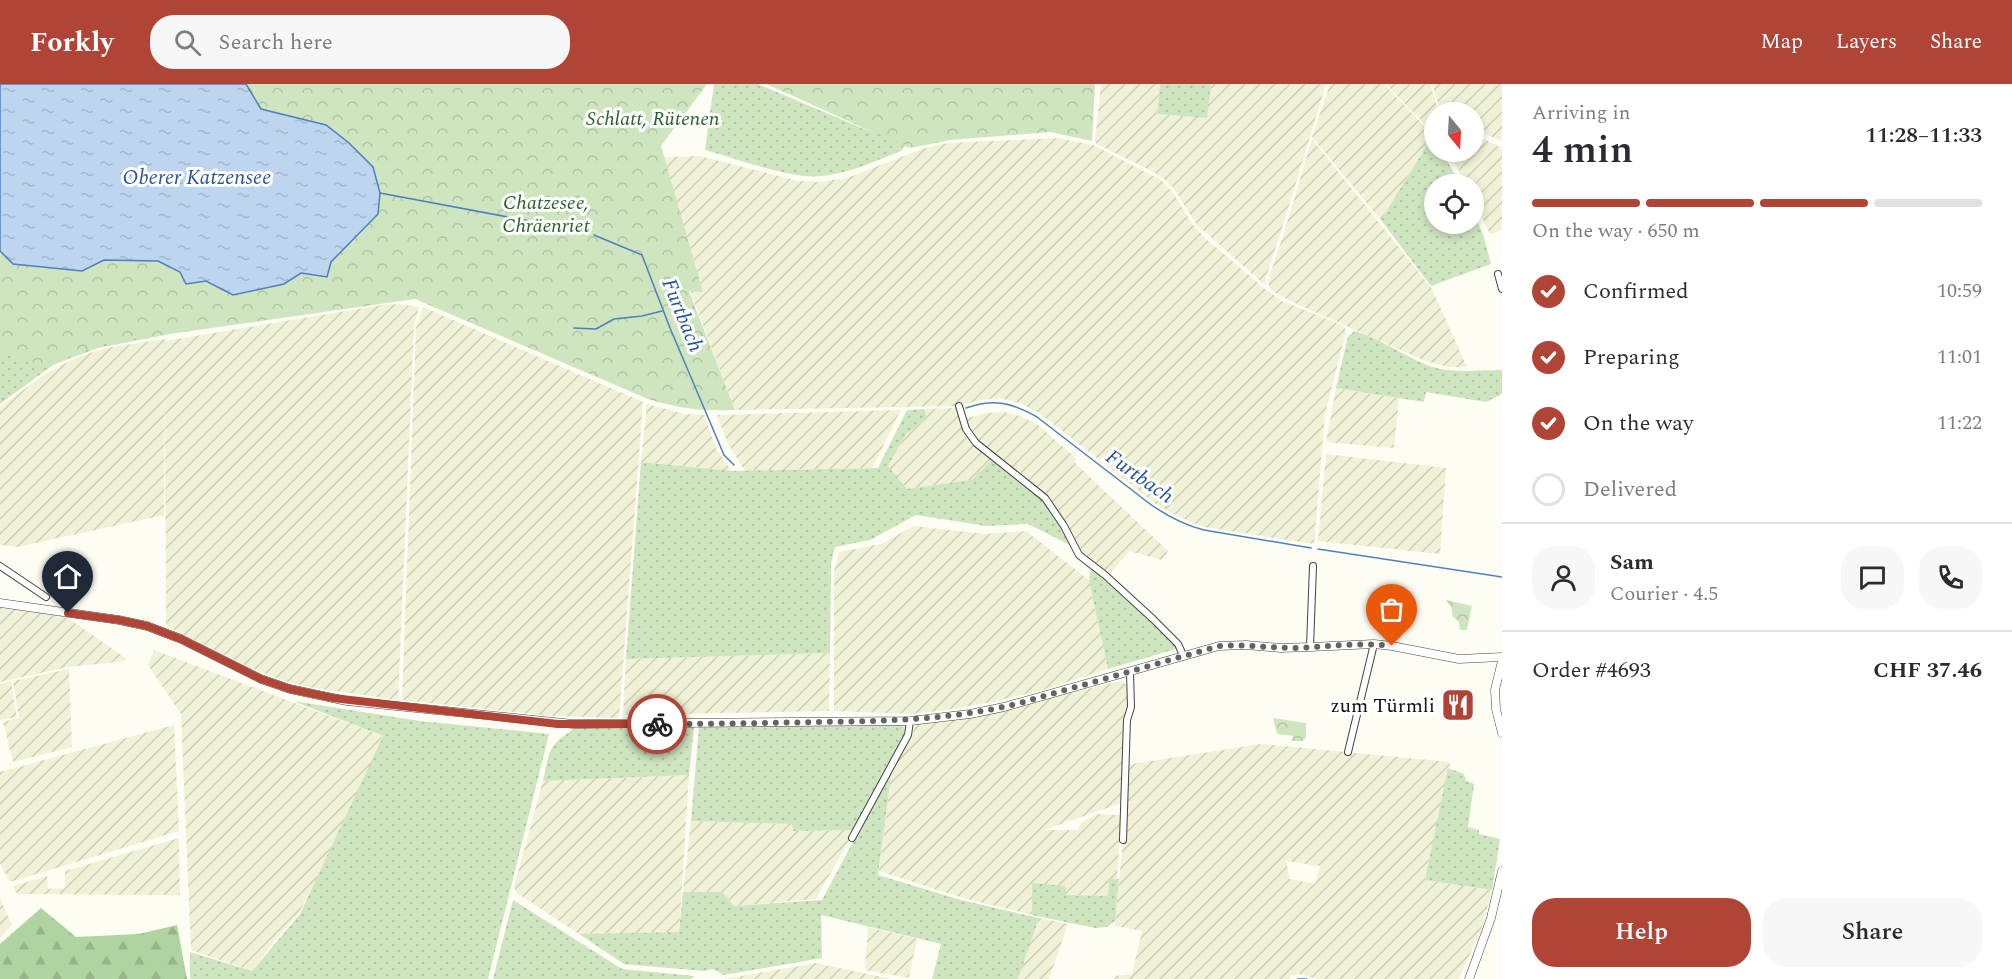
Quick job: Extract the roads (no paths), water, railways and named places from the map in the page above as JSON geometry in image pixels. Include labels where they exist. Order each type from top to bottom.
[{"type":"street","points":[[1498,273],[1502,289]]},
{"type":"street","points":[[959,406],[966,429],[976,443],[1045,498],[1064,526],[1079,555],[1179,644],[1183,655]]},
{"type":"street","points":[[0,566],[46,597]]},
{"type":"street","points":[[1310,647],[1313,566]]},
{"type":"street","points":[[0,603],[147,626],[181,639],[261,679],[290,689],[347,701],[573,724],[910,721],[988,711],[1210,648],[1229,645],[1310,647],[1374,644],[1459,659],[1502,659],[1495,690],[1496,709],[1502,733]]},
{"type":"street","points":[[1348,752],[1374,644]]},
{"type":"street","points":[[1123,840],[1127,720],[1131,707],[1130,672]]},
{"type":"street","points":[[852,838],[908,735],[910,721]]},
{"type":"street","points":[[1469,979],[1500,891],[1502,871]]},
{"type":"water","name":"Oberer Katzensee","points":[[0,84],[246,84],[261,109],[326,125],[349,143],[373,167],[380,193],[378,214],[331,262],[327,277],[301,273],[284,284],[233,295],[206,281],[186,284],[180,272],[158,261],[104,260],[82,271],[13,264],[0,251]]},
{"type":"waterway","name":"Furtbach","points":[[380,193],[588,232]]},
{"type":"waterway","name":"Furtbach","points":[[594,235],[642,255],[724,455],[734,465]]},
{"type":"waterway","points":[[574,328],[596,329],[614,319],[662,311]]},
{"type":"waterway","name":"Furtbach","points":[[966,408],[995,403],[1011,405],[1028,412],[1150,504],[1183,523],[1204,530],[1311,548]]},
{"type":"waterway","name":"Furtbach","points":[[1318,549],[1502,577]]},
{"type":"waterway","points":[[1298,979],[1307,979]]},
{"type":"place","name":"zum Türmli","points":[[1458,705]]},
{"type":"park label","name":"Schlatt, Rütenen","points":[[653,118]]},
{"type":"park label","name":"Chatzesee, Chräenriet","points":[[546,214]]}]
